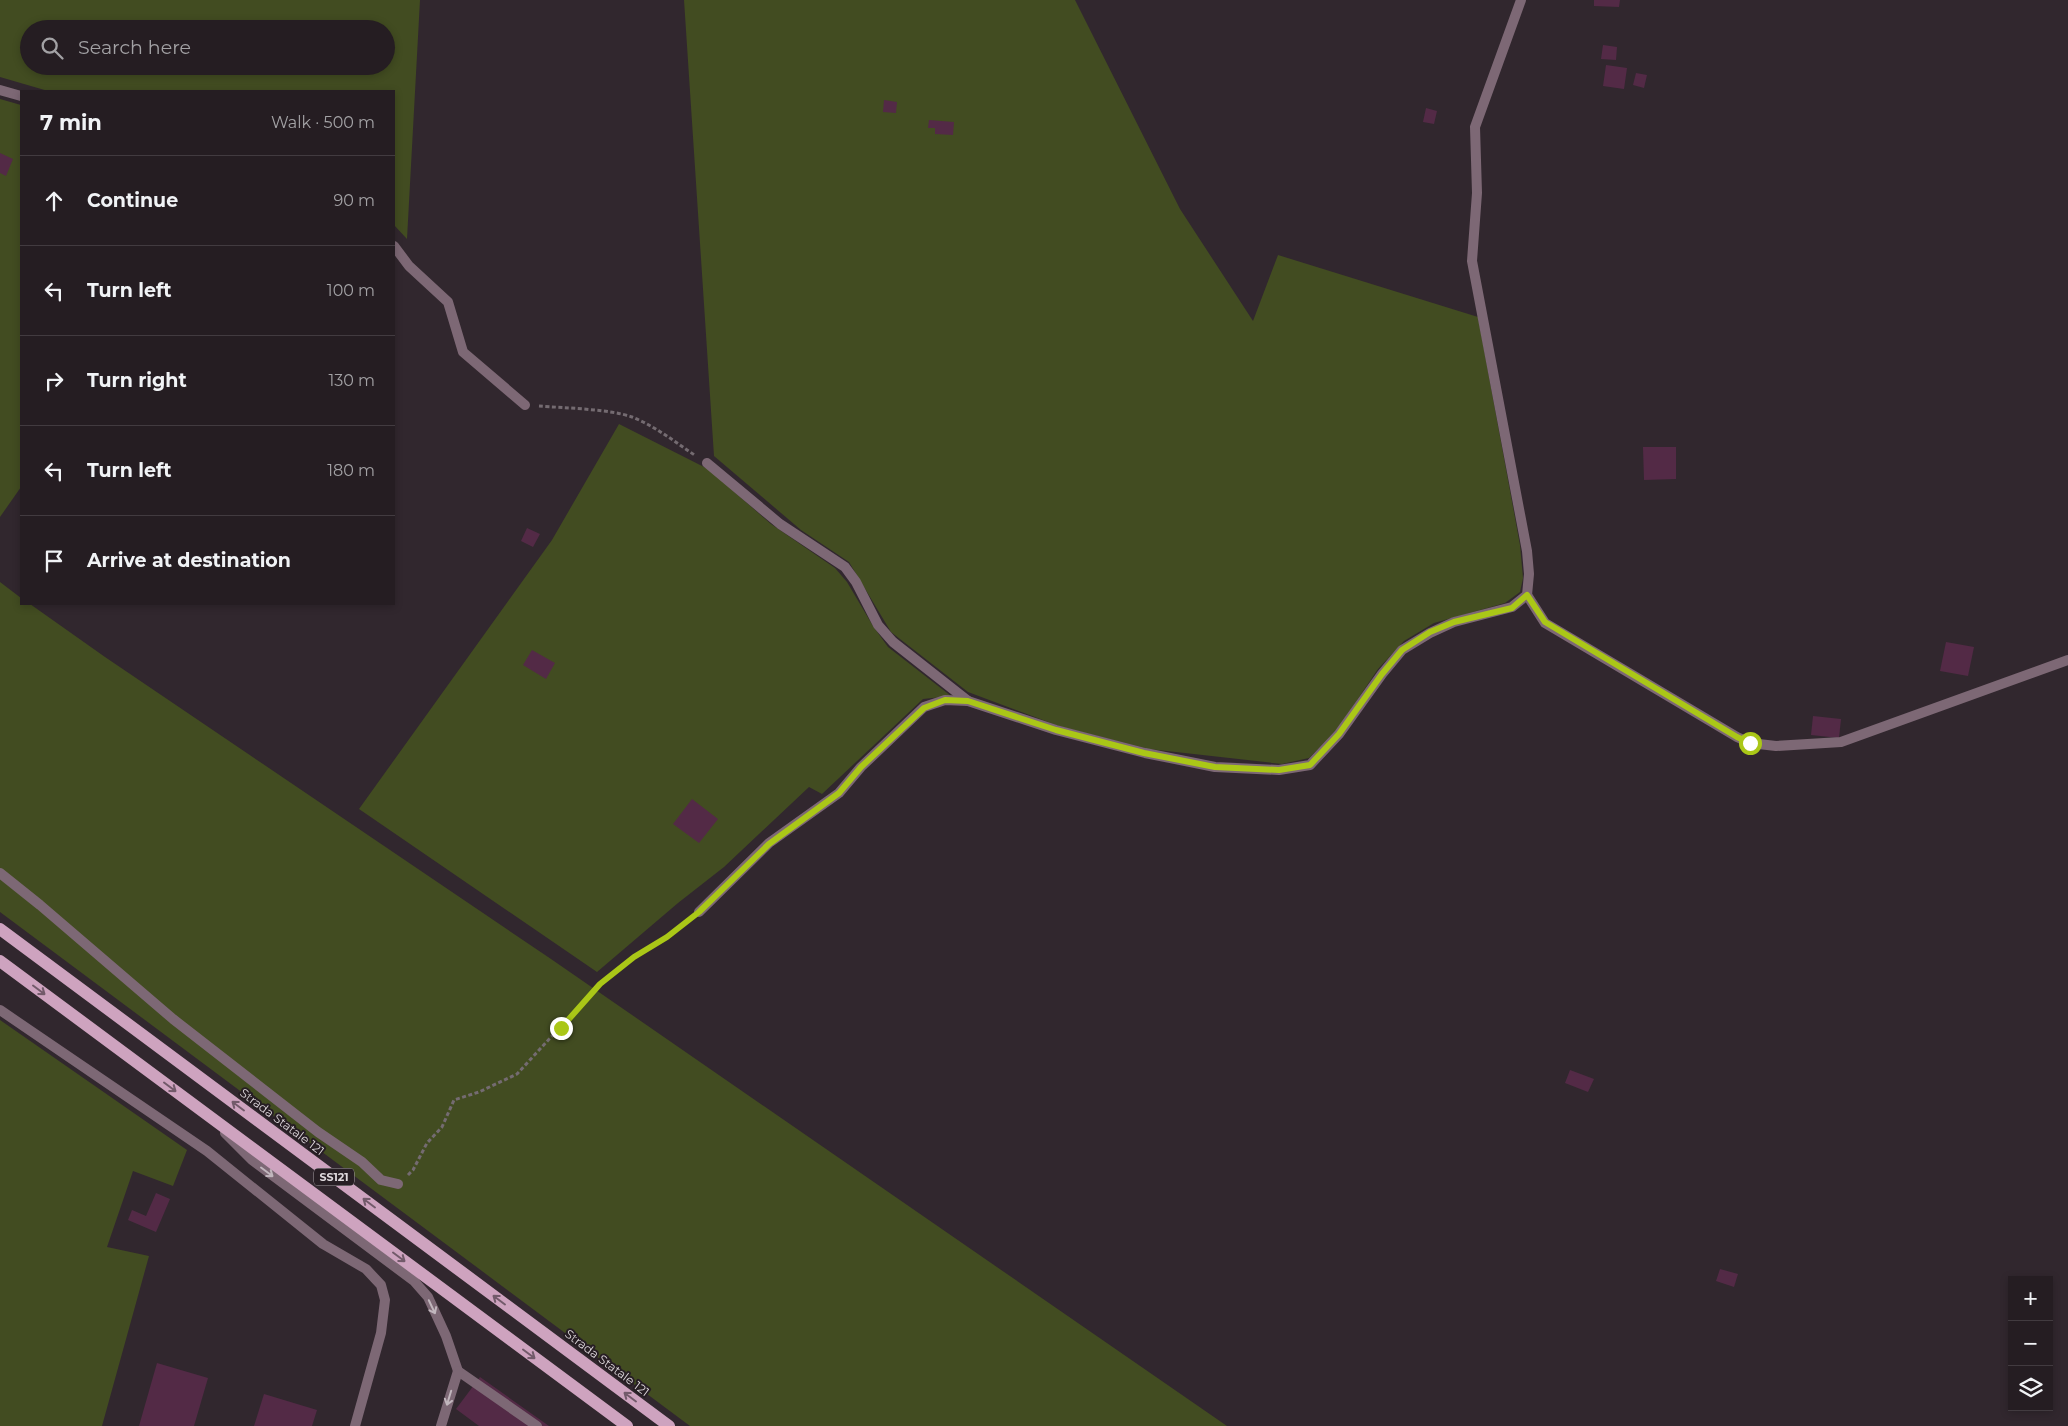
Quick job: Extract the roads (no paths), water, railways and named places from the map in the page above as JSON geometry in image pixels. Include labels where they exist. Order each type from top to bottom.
[{"type":"main road","name":"Strada Statale 121","points":[[0,929],[669,1426]]},
{"type":"main road","name":"SS121","points":[[0,961],[627,1426]]},
{"type":"lane","points":[[1521,0],[1475,127],[1476,193],[1472,261],[1527,551],[1529,574],[1527,595],[1545,622],[1737,737],[1750,743],[1776,746],[1841,742],[2068,660]]},
{"type":"lane","points":[[0,90],[20,96]]},
{"type":"lane","points":[[395,247],[409,266],[448,302],[463,352],[526,405]]},
{"type":"lane","points":[[707,463],[780,524],[845,567],[856,582],[878,625],[893,642],[968,701]]},
{"type":"lane","points":[[699,912],[769,844],[839,793],[861,767],[924,708],[945,700],[968,701],[1056,730],[1144,753],[1215,767],[1279,770],[1310,765],[1339,734],[1382,674],[1402,650],[1430,632],[1454,622],[1512,608],[1527,595]]},
{"type":"lane","points":[[0,873],[196,1037],[318,1132],[362,1162],[381,1180],[398,1184]]},
{"type":"lane","points":[[0,1010],[207,1150],[324,1244],[366,1269],[381,1285],[385,1300],[381,1333],[355,1426]]},
{"type":"lane","points":[[206,1114],[252,1160],[414,1281],[428,1296],[446,1336],[458,1370],[537,1426]]},
{"type":"lane","points":[[440,1426],[458,1370]]}]
